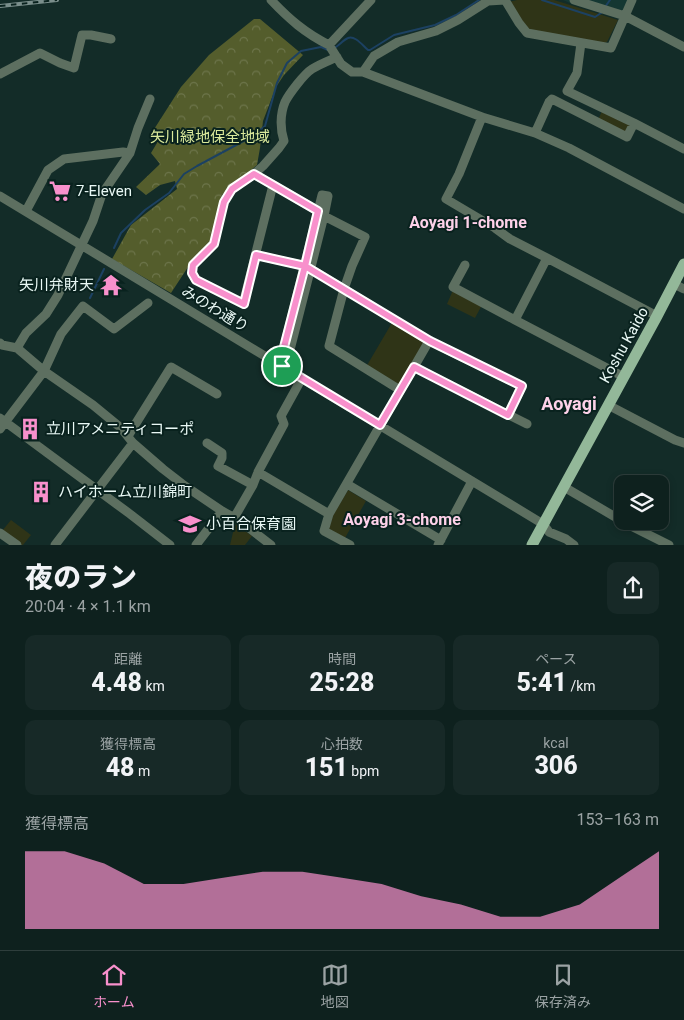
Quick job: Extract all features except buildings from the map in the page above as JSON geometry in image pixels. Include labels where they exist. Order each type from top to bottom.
[{"type":"main road","name":"Koshu Kaido","points":[[532,545],[657,316],[679,286],[684,264]]},
{"type":"street","points":[[271,0],[289,19],[332,50],[341,64],[352,72],[363,72],[482,118],[535,134],[569,148],[684,209]]},
{"type":"street","points":[[272,185],[244,304],[196,280],[192,273],[193,265],[214,244],[224,202],[232,189],[263,166],[284,141],[280,127],[285,102],[297,84],[310,70],[322,63],[371,0]]},
{"type":"street","points":[[363,72],[374,56],[398,42],[443,27],[488,1],[505,0],[527,33],[610,48],[632,0]]},
{"type":"street","points":[[574,0],[625,16],[684,47]]},
{"type":"street","points":[[0,74],[40,53],[74,68],[82,35],[91,34],[111,38]]},
{"type":"street","points":[[581,43],[577,73],[567,91],[684,149]]},
{"type":"street","points":[[17,348],[26,333],[46,314],[53,304],[93,221],[102,194],[130,153],[150,99]]},
{"type":"street","points":[[535,134],[549,102],[552,100],[627,137],[634,123]]},
{"type":"street","points":[[482,118],[459,174],[446,199],[510,239],[657,316]]},
{"type":"street","points":[[26,211],[48,170],[64,159],[123,152],[130,153]]},
{"type":"street","points":[[254,174],[365,237],[344,289],[329,346],[400,390]]},
{"type":"street","name":"みのわ通り","points":[[0,196],[543,524],[549,532],[566,539],[574,545]]},
{"type":"street","points":[[282,366],[283,351],[308,267],[321,213]]},
{"type":"street","points":[[256,255],[308,267],[430,341],[522,386],[508,415]]},
{"type":"street","points":[[515,320],[547,258]]},
{"type":"street","points":[[465,265],[453,287],[624,377]]},
{"type":"street","points":[[148,303],[114,329],[83,306],[61,334],[44,371],[2,423],[97,489],[170,545]]},
{"type":"street","points":[[350,545],[324,531],[328,514],[430,341]]},
{"type":"street","points":[[0,343],[17,348],[44,371],[93,405],[121,428],[162,469],[271,545]]},
{"type":"street","points":[[54,545],[97,489],[131,440],[171,367],[217,394]]},
{"type":"street","points":[[414,367],[527,424]]},
{"type":"street","points":[[234,518],[284,424],[281,416],[302,378]]},
{"type":"street","points":[[608,405],[684,443]]},
{"type":"street","points":[[207,443],[222,453],[218,466],[253,485]]},
{"type":"street","points":[[258,472],[328,514]]},
{"type":"street","points":[[347,484],[440,543],[472,481]]},
{"type":"street","points":[[564,487],[629,525],[670,545]]},
{"type":"street","points":[[196,545],[222,511]]},
{"type":"street","points":[[0,533],[17,545]]},
{"type":"shaded area","points":[[563,0],[632,0],[625,16],[572,4]]},
{"type":"green space","points":[[517,0],[554,0],[618,20],[607,42],[604,43],[528,30],[508,2]]},
{"type":"green space","name":"矢川緑地保全地域","points":[[254,19],[260,19],[303,55],[284,75],[276,87],[263,121],[257,165],[222,195],[212,241],[188,267],[171,293],[112,259],[131,225],[177,189],[175,181],[160,185],[146,195],[136,187],[160,164],[151,153],[157,143],[151,134],[181,87],[209,55]]},
{"type":"green space","points":[[602,111],[631,125],[627,134],[598,120]]},
{"type":"green space","points":[[453,290],[482,305],[475,318],[447,304]]},
{"type":"green space","points":[[393,321],[428,342],[400,389],[366,367]]},
{"type":"green space","points":[[348,490],[366,501],[345,538],[329,529],[333,515]]},
{"type":"green space","points":[[11,520],[31,535],[23,545],[20,545],[2,531]]},
{"type":"green space","points":[[235,524],[252,536],[245,545],[230,545]]},
{"type":"waterway","points":[[334,48],[351,37],[370,50],[394,35],[435,25],[456,15],[479,0]]},
{"type":"waterway","points":[[542,0],[595,17],[601,13]]},
{"type":"waterway","points":[[605,7],[610,0]]},
{"type":"waterway","points":[[114,248],[121,233],[145,210],[169,193],[184,174],[253,136],[265,126],[277,83],[287,63],[301,51],[321,47],[328,50]]},
{"type":"waterway","points":[[90,298],[104,269]]},
{"type":"railway","points":[[0,6],[57,0]]},
{"type":"place","name":"7-Eleven","points":[[60,191]]},
{"type":"place","name":"矢川弁財天","points":[[111,285]]},
{"type":"place","name":"立川アメニティコーポ","points":[[30,429]]},
{"type":"place","name":"ハイホーム立川錦町","points":[[41,492]]},
{"type":"place","name":"小百合保育園","points":[[190,524]]},
{"type":"district","name":"Aoyagi 1-chome","points":[[468,222]]},
{"type":"district","name":"Aoyagi","points":[[569,403]]},
{"type":"district","name":"Aoyagi 3-chome","points":[[402,519]]},
{"type":"route","points":[[282,366],[283,351],[305,266],[256,255],[244,304],[196,280],[192,273],[193,265],[214,244],[224,202],[232,189],[254,174],[318,211],[305,266],[430,341],[522,386],[508,415],[414,367],[380,425],[282,366]]}]
